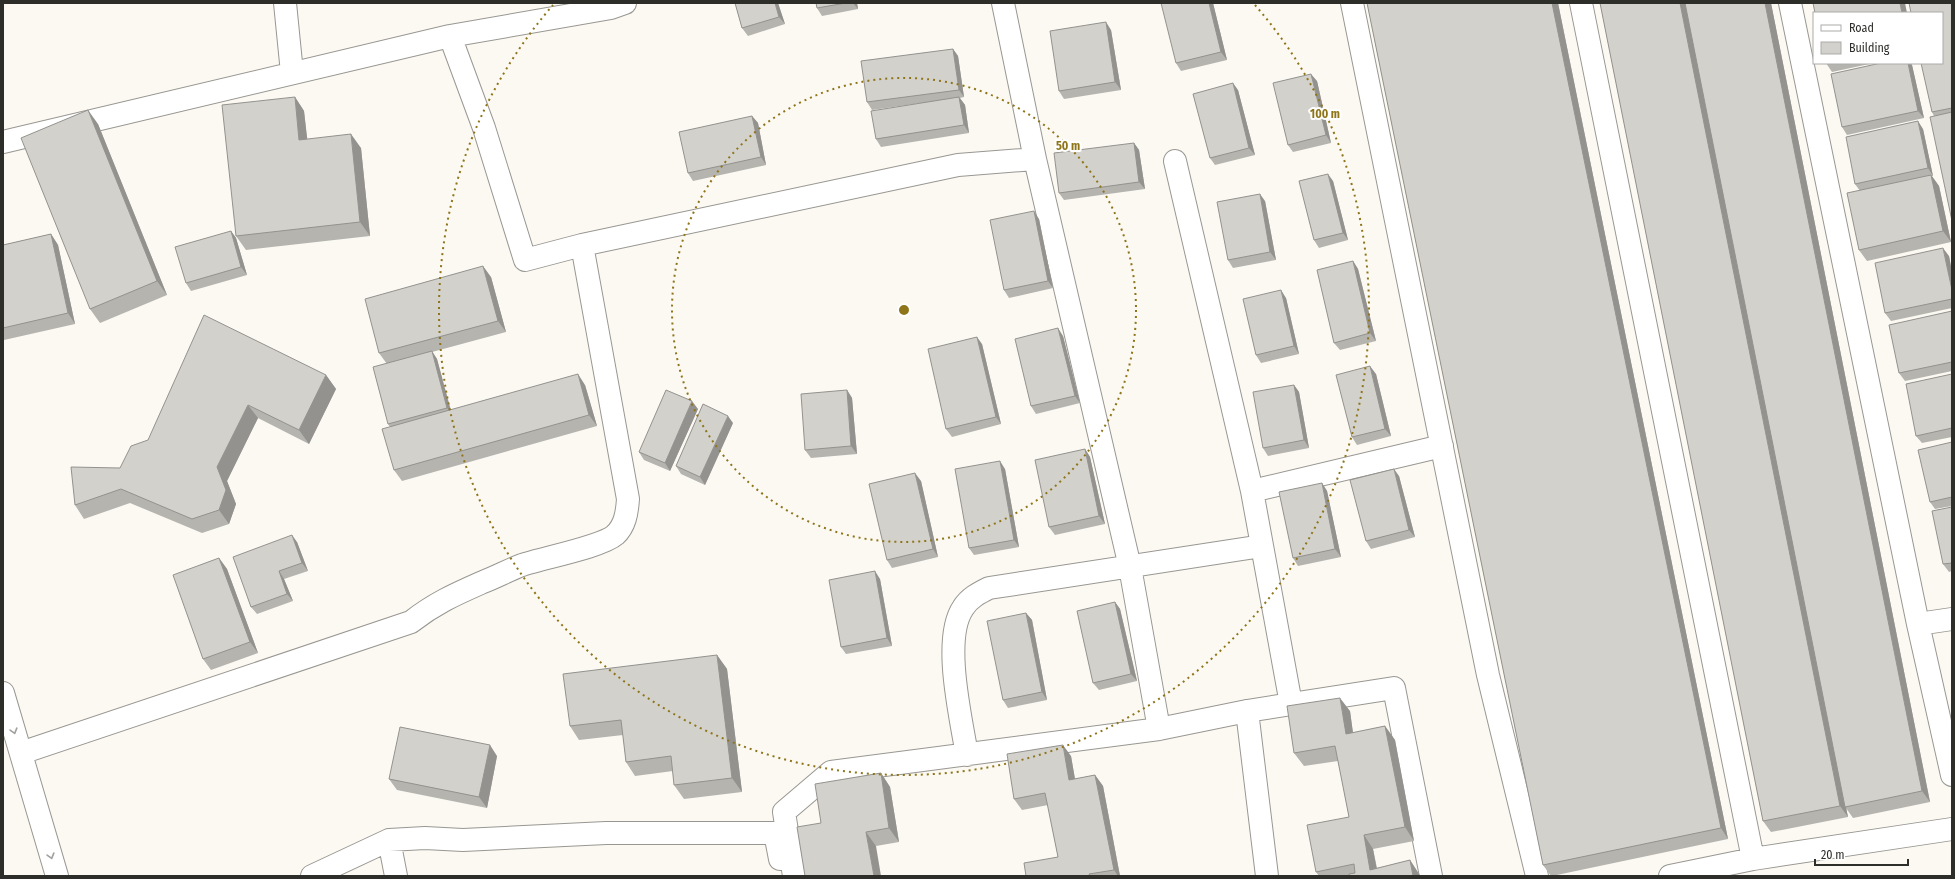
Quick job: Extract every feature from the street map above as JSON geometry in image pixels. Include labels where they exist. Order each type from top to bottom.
[{"type":"street","points":[[285,3],[292,73]]},
{"type":"street","points":[[3,142],[450,36],[611,8],[626,3]]},
{"type":"street","points":[[1003,3],[1035,159],[1130,567],[1159,729]]},
{"type":"street","points":[[1352,3],[1488,675],[1537,876]]},
{"type":"street","points":[[1581,3],[1753,859]]},
{"type":"street","points":[[1793,4],[1918,624],[1952,775]]},
{"type":"street","points":[[450,36],[484,128],[525,260],[582,244],[958,165],[1035,159]]},
{"type":"street","points":[[1175,161],[1252,491],[1291,704]]},
{"type":"street","points":[[20,753],[412,622],[429,608],[448,597],[522,565],[597,543],[614,536],[624,523],[628,512],[628,499],[582,244]]},
{"type":"street","points":[[1252,491],[1442,446]]},
{"type":"street","points":[[967,755],[952,651],[954,632],[963,608],[974,596],[989,588],[1262,546]]},
{"type":"street","points":[[1918,624],[1952,619]]},
{"type":"street","points":[[794,876],[784,812],[831,772],[1159,729],[1247,711],[1394,688],[1431,876]]},
{"type":"street","points":[[3,693],[57,876]]},
{"type":"street","points":[[1247,711],[1267,876]]},
{"type":"street","points":[[1670,876],[1753,859],[1952,829]]},
{"type":"street","points":[[312,876],[389,840],[425,838],[463,840],[606,833],[775,833],[784,876]]},
{"type":"street","points":[[389,840],[396,876]]},
{"type":"building","points":[[735,3],[775,3],[779,17],[742,28]]},
{"type":"building","points":[[816,3],[846,3],[817,8]]},
{"type":"building","points":[[1161,3],[1209,3],[1221,52],[1176,63]]},
{"type":"building","points":[[1367,3],[1552,3],[1721,828],[1543,865]]},
{"type":"building","points":[[1600,3],[1680,3],[1840,806],[1763,821]]},
{"type":"building","points":[[1685,3],[1765,3],[1922,791],[1845,807]]},
{"type":"building","points":[[1813,3],[1900,3],[1902,12],[1815,12]]},
{"type":"building","points":[[1909,3],[1952,3],[1952,108],[1932,112],[1921,64],[1943,64],[1943,12],[1911,12]]},
{"type":"building","points":[[1106,22],[1115,82],[1059,91],[1050,31]]},
{"type":"building","points":[[953,49],[959,90],[867,102],[861,61]]},
{"type":"building","points":[[1876,64],[1908,64],[1918,111],[1842,127],[1831,74]]},
{"type":"building","points":[[1311,74],[1326,135],[1288,145],[1273,83]]},
{"type":"building","points":[[1233,83],[1249,148],[1210,158],[1193,94]]},
{"type":"building","points":[[295,97],[299,140],[351,134],[360,222],[236,236],[222,105]]},
{"type":"building","points":[[959,97],[964,125],[876,139],[871,111]]},
{"type":"building","points":[[88,110],[157,281],[90,309],[21,138]]},
{"type":"building","points":[[1952,112],[1952,221],[1930,117]]},
{"type":"building","points":[[752,116],[761,157],[688,173],[679,132]]},
{"type":"building","points":[[1918,121],[1928,168],[1855,184],[1846,137]]},
{"type":"building","points":[[1134,143],[1139,182],[1059,193],[1054,153]]},
{"type":"building","points":[[1328,174],[1343,233],[1314,240],[1299,181]]},
{"type":"building","points":[[1931,175],[1943,231],[1859,250],[1847,193]]},
{"type":"building","points":[[1260,194],[1270,252],[1228,260],[1217,202]]},
{"type":"building","points":[[1034,211],[1048,281],[1004,290],[990,220]]},
{"type":"building","points":[[231,231],[241,267],[186,283],[175,247]]},
{"type":"building","points":[[51,234],[68,313],[3,328],[3,245]]},
{"type":"building","points":[[1943,248],[1952,290],[1952,299],[1885,313],[1875,263]]},
{"type":"building","points":[[1353,261],[1370,333],[1334,343],[1317,270]]},
{"type":"building","points":[[483,266],[498,321],[379,353],[365,299]]},
{"type":"building","points":[[1281,290],[1294,346],[1256,355],[1243,299]]},
{"type":"building","points":[[1952,311],[1952,362],[1899,373],[1889,325]]},
{"type":"building","points":[[204,315],[326,375],[299,430],[248,405],[217,467],[226,490],[219,510],[192,519],[121,489],[75,505],[71,467],[120,468],[131,446],[148,440]]},
{"type":"building","points":[[1058,328],[1075,396],[1031,406],[1015,339]]},
{"type":"building","points":[[977,337],[996,417],[946,429],[928,349]]},
{"type":"building","points":[[432,351],[447,408],[388,424],[373,367]]},
{"type":"building","points":[[1370,366],[1385,429],[1352,437],[1336,375]]},
{"type":"building","points":[[578,374],[589,415],[394,470],[382,429]]},
{"type":"building","points":[[1952,374],[1952,428],[1916,436],[1906,384]]},
{"type":"building","points":[[1294,385],[1304,440],[1263,448],[1253,392]]},
{"type":"building","points":[[666,390],[692,401],[665,463],[639,452]]},
{"type":"building","points":[[847,390],[851,446],[805,450],[801,394]]},
{"type":"building","points":[[703,404],[728,416],[700,477],[676,466]]},
{"type":"building","points":[[1952,442],[1952,497],[1930,502],[1918,450]]},
{"type":"building","points":[[1085,449],[1099,516],[1049,527],[1035,460]]},
{"type":"building","points":[[1000,461],[1014,540],[969,548],[955,469]]},
{"type":"building","points":[[1394,469],[1409,530],[1366,541],[1350,480]]},
{"type":"building","points":[[915,473],[933,549],[887,560],[869,484]]},
{"type":"building","points":[[1322,483],[1335,549],[1293,558],[1279,492]]},
{"type":"building","points":[[1952,507],[1952,563],[1943,564],[1932,511]]},
{"type":"building","points":[[292,535],[302,563],[279,571],[287,594],[251,607],[233,557]]},
{"type":"building","points":[[219,558],[250,642],[203,659],[173,575]]},
{"type":"building","points":[[875,571],[887,638],[841,647],[829,580]]},
{"type":"building","points":[[1115,602],[1131,674],[1093,683],[1077,611]]},
{"type":"building","points":[[1026,613],[1042,692],[1003,700],[987,621]]},
{"type":"building","points":[[717,655],[732,778],[674,785],[671,756],[626,762],[621,720],[570,726],[563,674]]},
{"type":"building","points":[[1340,698],[1346,734],[1385,726],[1405,827],[1364,835],[1370,870],[1410,860],[1413,876],[1349,876],[1349,874],[1355,873],[1354,864],[1316,872],[1307,825],[1349,817],[1335,746],[1294,753],[1287,706]]},
{"type":"building","points":[[400,727],[490,745],[479,797],[389,779]]},
{"type":"building","points":[[1063,745],[1069,780],[1095,775],[1114,870],[1089,874],[1090,876],[1026,876],[1024,863],[1058,857],[1045,793],[1014,799],[1007,754]]},
{"type":"building","points":[[881,773],[889,828],[866,832],[874,876],[805,876],[797,827],[821,823],[815,784]]}]
